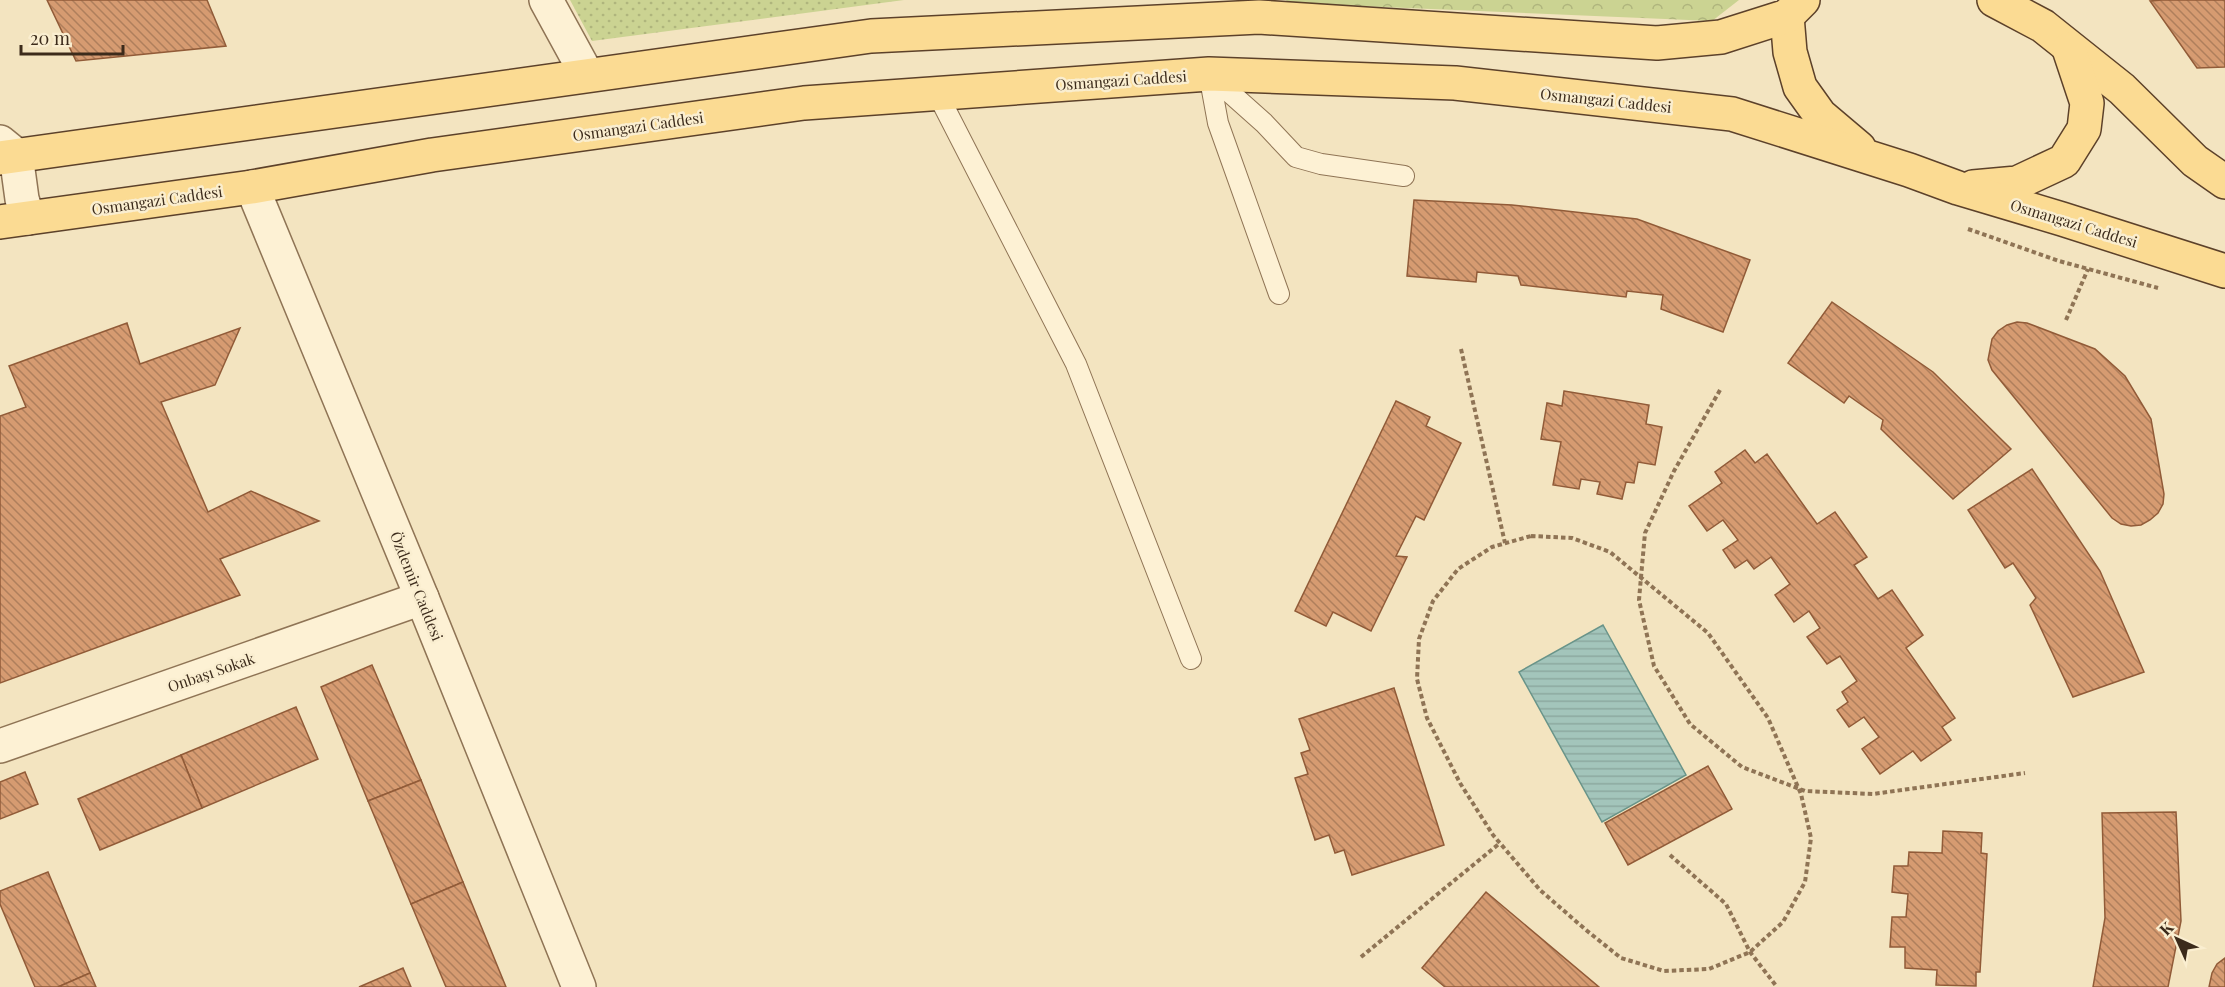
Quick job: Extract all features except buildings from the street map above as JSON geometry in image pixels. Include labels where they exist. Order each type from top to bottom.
[{"type":"main road","points":[[1994,0],[2037,13],[2069,49],[2122,90],[2195,161],[2225,182]]},
{"type":"main road","points":[[5,152],[382,105],[871,36],[1259,17],[1657,43],[1721,37],[1795,8],[1790,52],[1800,87],[1820,115],[1856,146],[1909,170]]},
{"type":"main road","points":[[1958,188],[2017,183],[2064,161],[2084,129],[2087,103],[2069,49]]},
{"type":"main road","name":"Osmangazi Caddesi","points":[[14,220],[252,187],[432,155],[804,103],[1209,74],[1455,83],[1732,114],[1909,170],[1958,188],[2062,219],[2221,274]]},
{"type":"street","points":[[546,0],[587,75]]},
{"type":"street","points":[[5,152],[21,199],[14,220]]},
{"type":"street","name":"Özdemir Caddesi","points":[[252,187],[422,598],[579,987]]},
{"type":"street","name":"Onbaşı Sokak","points":[[0,746],[422,598]]},
{"type":"lane","points":[[1209,74],[1264,123],[1296,157],[1321,164],[1404,176]]},
{"type":"lane","points":[[1209,74],[1218,123],[1279,294]]},
{"type":"lane","points":[[937,93],[1076,364],[1191,659]]},
{"type":"path","points":[[2066,320],[2088,270]]},
{"type":"path","points":[[1461,349],[1505,543]]},
{"type":"path","points":[[1720,390],[1674,471],[1645,533],[1639,600],[1654,666],[1690,724],[1742,767],[1805,791],[1873,794],[2025,773]]},
{"type":"path","points":[[1531,536],[1572,538],[1610,552],[1641,578],[1708,633],[1768,718],[1799,789],[1811,838],[1805,882],[1783,922],[1750,952],[1709,969],[1664,971],[1621,958],[1540,890],[1500,843],[1460,783],[1427,718],[1417,679],[1419,639],[1433,601],[1458,569],[1492,547],[1531,536]]},
{"type":"path","points":[[1361,957],[1500,843]]},
{"type":"path","points":[[1670,855],[1726,904],[1750,952],[1777,987]]},
{"type":"green space","points":[[570,0],[904,0],[592,41]]},
{"type":"green space","points":[[1286,0],[1739,0],[1712,21],[1288,3]]},
{"type":"water","points":[[1603,625],[1686,775],[1602,822],[1519,672]]}]
